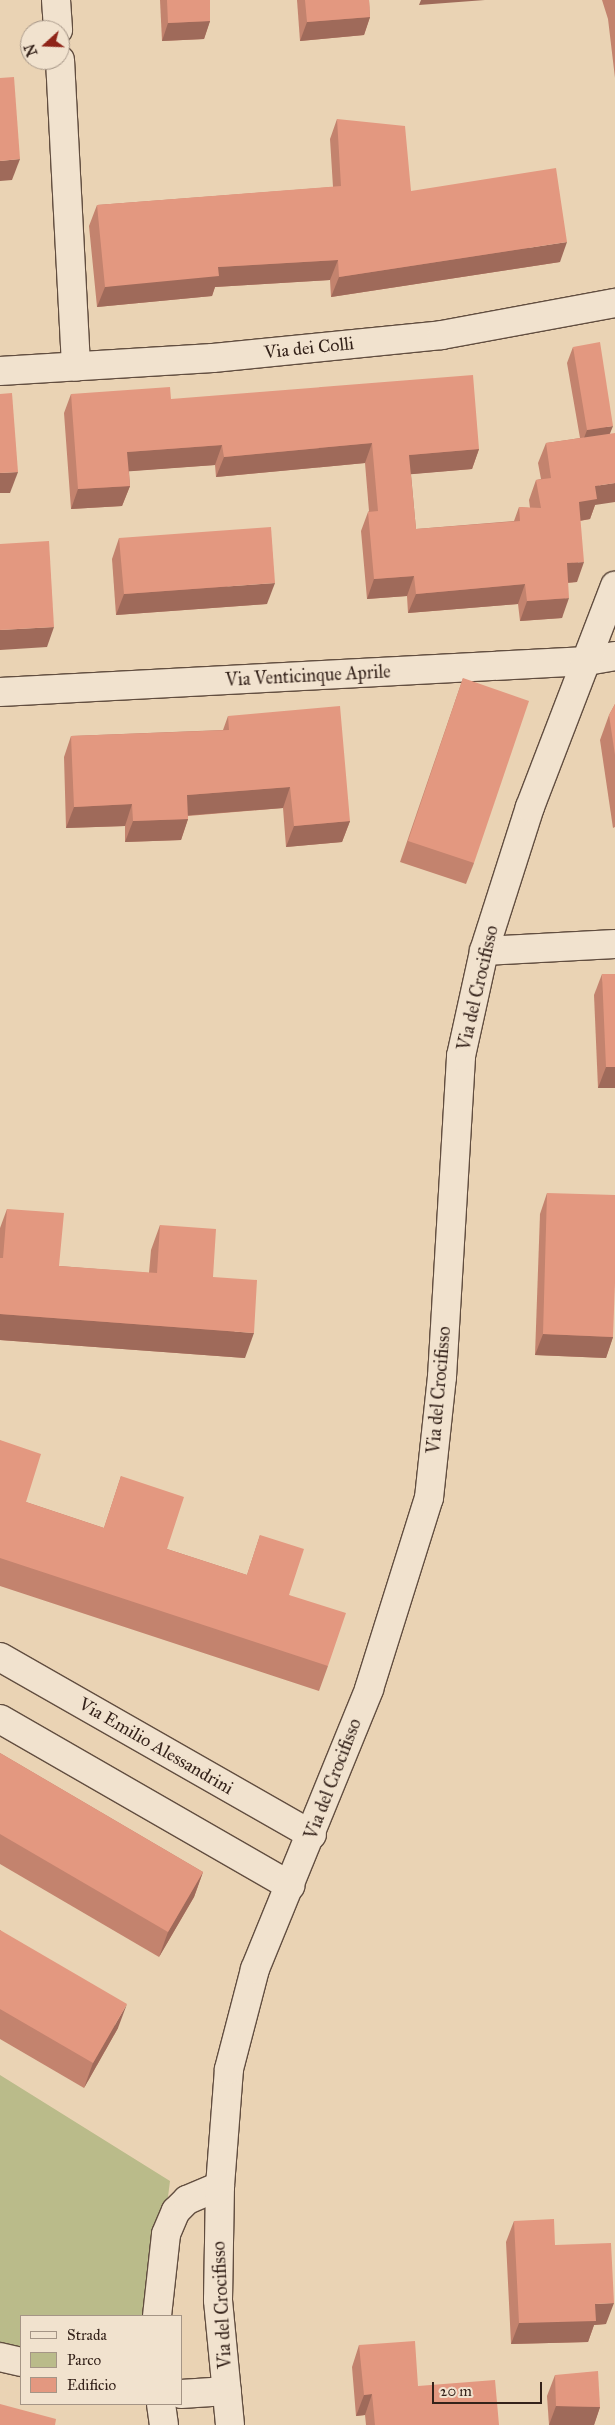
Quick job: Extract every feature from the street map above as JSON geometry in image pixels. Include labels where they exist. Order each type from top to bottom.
[{"type":"street","points":[[56,0],[57,20]]},
{"type":"street","points":[[61,70],[76,367]]},
{"type":"street","name":"Via dei Colli","points":[[0,371],[76,367],[442,336],[615,304]]},
{"type":"street","name":"Via del Crocifisso","points":[[230,2425],[218,2300],[220,2186],[229,2069],[255,1969],[312,1835],[369,1689],[429,1498],[442,1377],[461,1056],[484,951],[530,807],[615,586]]},
{"type":"street","name":"Via Venticinque Aprile","points":[[0,692],[587,662],[615,656]]},
{"type":"street","points":[[484,951],[615,944]]},
{"type":"street","name":"Via Emilio Alessandrini","points":[[0,1657],[312,1835]]},
{"type":"street","points":[[0,1719],[290,1886]]},
{"type":"street","points":[[157,2315],[166,2234],[176,2211],[187,2200],[220,2186]]},
{"type":"street","points":[[0,2357],[20,2362]]},
{"type":"street","points":[[182,2394],[227,2391]]},
{"type":"street","points":[[161,2405],[164,2425]]},
{"type":"green space","points":[[0,2075],[170,2181],[153,2315],[20,2315],[20,2353],[0,2348]]},
{"type":"building","points":[[167,0],[210,0],[210,21],[168,23]]},
{"type":"building","points":[[305,0],[369,0],[370,17],[307,22]]},
{"type":"building","points":[[14,77],[20,159],[0,161],[0,78]]},
{"type":"building","points":[[337,119],[405,126],[411,191],[556,168],[567,242],[339,277],[338,260],[218,267],[219,276],[105,287],[97,205],[341,186]]},
{"type":"building","points":[[600,342],[613,426],[587,430],[573,347]]},
{"type":"building","points":[[473,375],[479,449],[409,455],[416,529],[520,521],[519,507],[541,508],[536,480],[551,478],[546,443],[615,433],[615,483],[595,486],[597,499],[579,502],[584,562],[567,563],[569,598],[527,601],[525,584],[416,594],[414,576],[374,579],[368,512],[378,511],[372,443],[224,457],[222,445],[127,452],[130,486],[78,489],[71,394],[170,387],[171,399]]},
{"type":"building","points":[[12,393],[18,472],[0,473],[0,394]]},
{"type":"building","points":[[271,527],[275,583],[124,594],[119,538]]},
{"type":"building","points":[[49,541],[54,627],[0,630],[0,544]]},
{"type":"building","points":[[463,678],[529,701],[474,863],[408,841]]},
{"type":"building","points":[[615,704],[615,755],[609,715]]},
{"type":"building","points":[[340,706],[350,821],[294,826],[290,787],[187,795],[188,819],[133,821],[132,804],[74,807],[71,736],[229,730],[228,716]]},
{"type":"building","points":[[602,974],[615,974],[615,1067],[606,1067]]},
{"type":"building","points":[[547,1193],[615,1195],[613,1337],[543,1334]]},
{"type":"building","points":[[7,1209],[64,1213],[59,1266],[157,1273],[160,1225],[216,1229],[213,1277],[257,1280],[254,1333],[0,1314],[0,1258],[3,1258]]},
{"type":"building","points":[[0,1440],[41,1454],[26,1502],[104,1528],[121,1476],[184,1497],[167,1549],[247,1575],[260,1535],[304,1549],[289,1595],[346,1613],[328,1666],[0,1558]]},
{"type":"building","points":[[0,1753],[203,1872],[168,1932],[0,1834]]},
{"type":"building","points":[[0,1930],[127,2004],[93,2063],[0,2009]]},
{"type":"building","points":[[554,2219],[555,2245],[611,2243],[614,2303],[595,2304],[596,2321],[519,2323],[514,2221]]},
{"type":"building","points":[[415,2341],[418,2386],[495,2380],[499,2425],[375,2425],[372,2394],[364,2395],[359,2345]]},
{"type":"building","points":[[598,2371],[600,2407],[556,2406],[555,2375]]},
{"type":"building","points":[[0,2404],[56,2419],[55,2425],[0,2425]]}]
